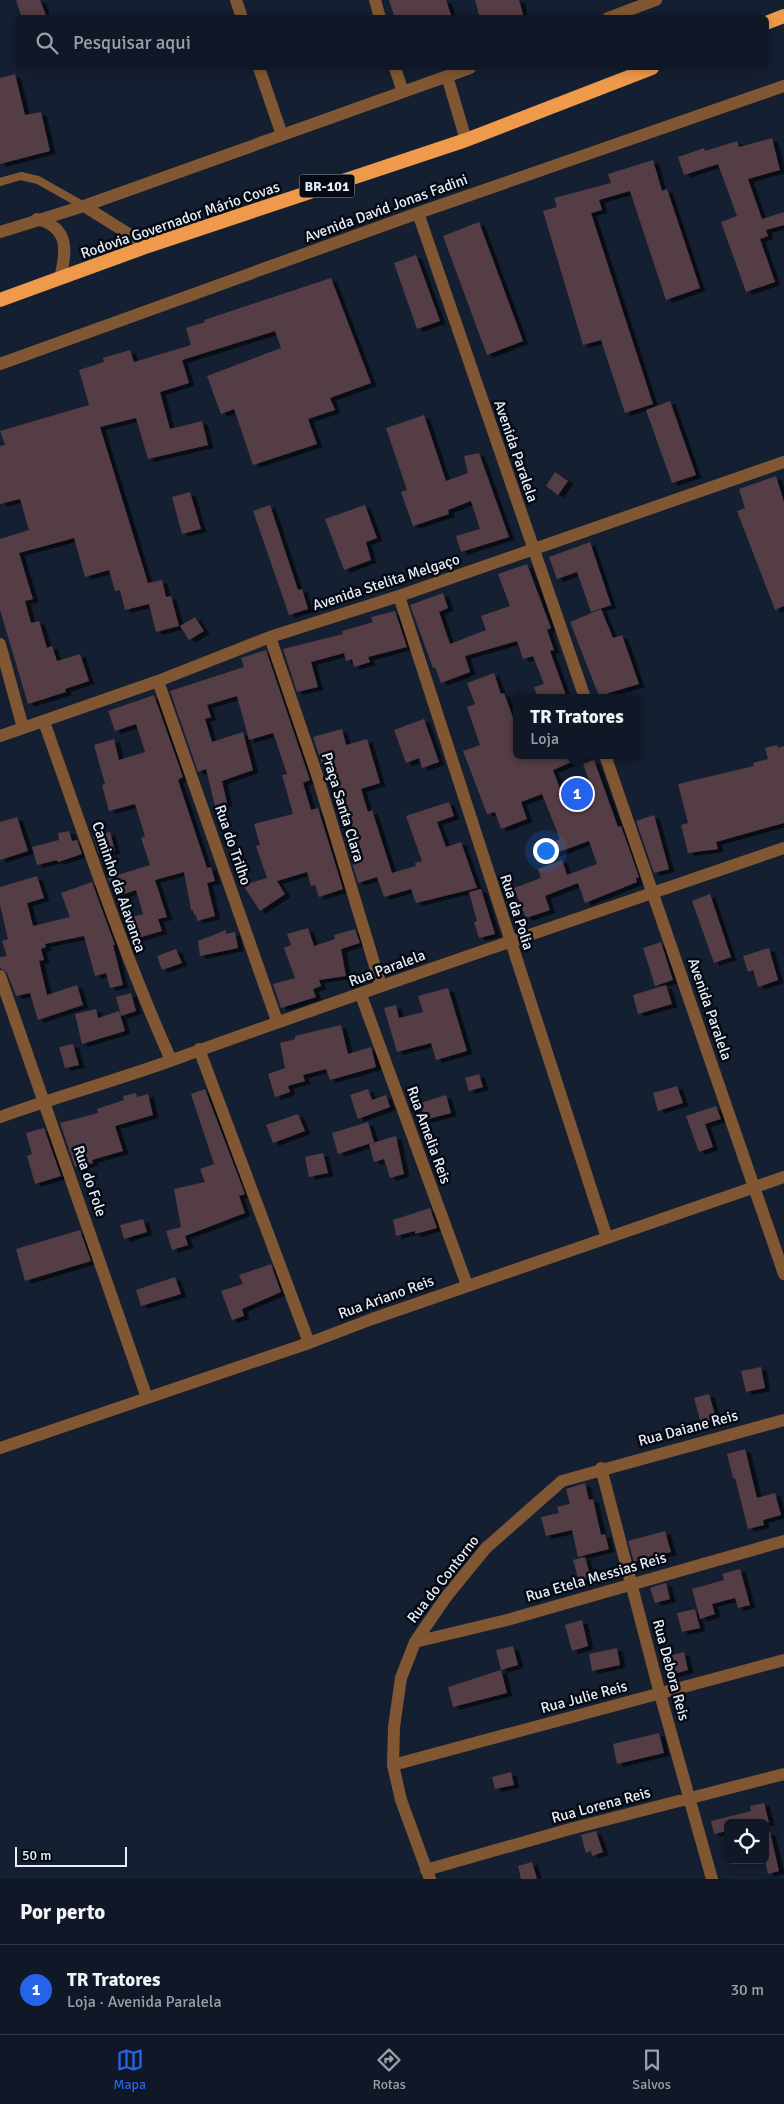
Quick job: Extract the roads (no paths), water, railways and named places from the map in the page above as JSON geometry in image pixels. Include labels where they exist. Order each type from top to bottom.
[{"type":"highway","points":[[769,22],[784,16]]},
{"type":"highway","name":"Rodovia Governador Mário Covas","points":[[0,300],[148,246],[466,140],[647,70]]},
{"type":"street","points":[[236,0],[241,15]]},
{"type":"street","points":[[375,0],[379,15]]},
{"type":"street","points":[[616,15],[656,0]]},
{"type":"street","points":[[260,70],[282,135]]},
{"type":"street","points":[[396,70],[403,92]]},
{"type":"street","points":[[0,232],[84,206],[464,70]]},
{"type":"street","points":[[447,76],[466,140]]},
{"type":"street","name":"Avenida David Jonas Fadini","points":[[0,364],[418,213],[784,86]]},
{"type":"street","points":[[84,206],[148,246]]},
{"type":"street","name":"Avenida Paralela","points":[[418,213],[584,694]]},
{"type":"street","points":[[37,219],[49,222],[63,239],[65,255],[60,279]]},
{"type":"street","name":"Avenida Stelita Melgaço","points":[[0,736],[44,722],[270,637],[399,596],[784,462]]},
{"type":"street","name":"Rua da Polia","points":[[399,596],[607,1238]]},
{"type":"street","name":"Praça Santa Clara","points":[[270,637],[318,778],[381,986]]},
{"type":"street","points":[[0,644],[23,728]]},
{"type":"street","name":"Rua do Trilho","points":[[158,680],[277,1021]]},
{"type":"street","name":"Caminho da Alavanca","points":[[44,722],[106,901],[138,986],[171,1060]]},
{"type":"street","name":"Avenida Paralela","points":[[606,759],[784,1274]]},
{"type":"street","name":"Rua Paralela","points":[[0,1116],[171,1060],[277,1021],[361,995],[381,986],[784,848]]},
{"type":"street","name":"Rua do Fole","points":[[0,976],[147,1398]]},
{"type":"street","name":"Rua Amelia Reis","points":[[361,995],[467,1285]]},
{"type":"street","points":[[199,1049],[309,1343]]},
{"type":"street","name":"Rua Ariano Reis","points":[[0,1448],[309,1343],[467,1285],[784,1176]]},
{"type":"street","name":"Rua Daiane Reis","points":[[601,1468],[784,1420]]},
{"type":"street","name":"Rua Debora Reis","points":[[601,1468],[660,1694],[712,1879]]},
{"type":"street","name":"Rua do Contorno","points":[[428,1875],[401,1800],[393,1765],[394,1727],[401,1678],[415,1642],[446,1597],[486,1548],[562,1481],[601,1468]]},
{"type":"street","name":"Rua Etela Messias Reis","points":[[415,1642],[507,1620],[784,1541]]},
{"type":"street","name":"Rua Julie Reis","points":[[393,1765],[784,1660]]},
{"type":"street","name":"Rua Lorena Reis","points":[[428,1875],[570,1829],[784,1774]]},
{"type":"lane","points":[[0,182],[20,176],[38,180],[84,206]]},
{"type":"place","name":"TR Tratores","points":[[577,794]]}]
